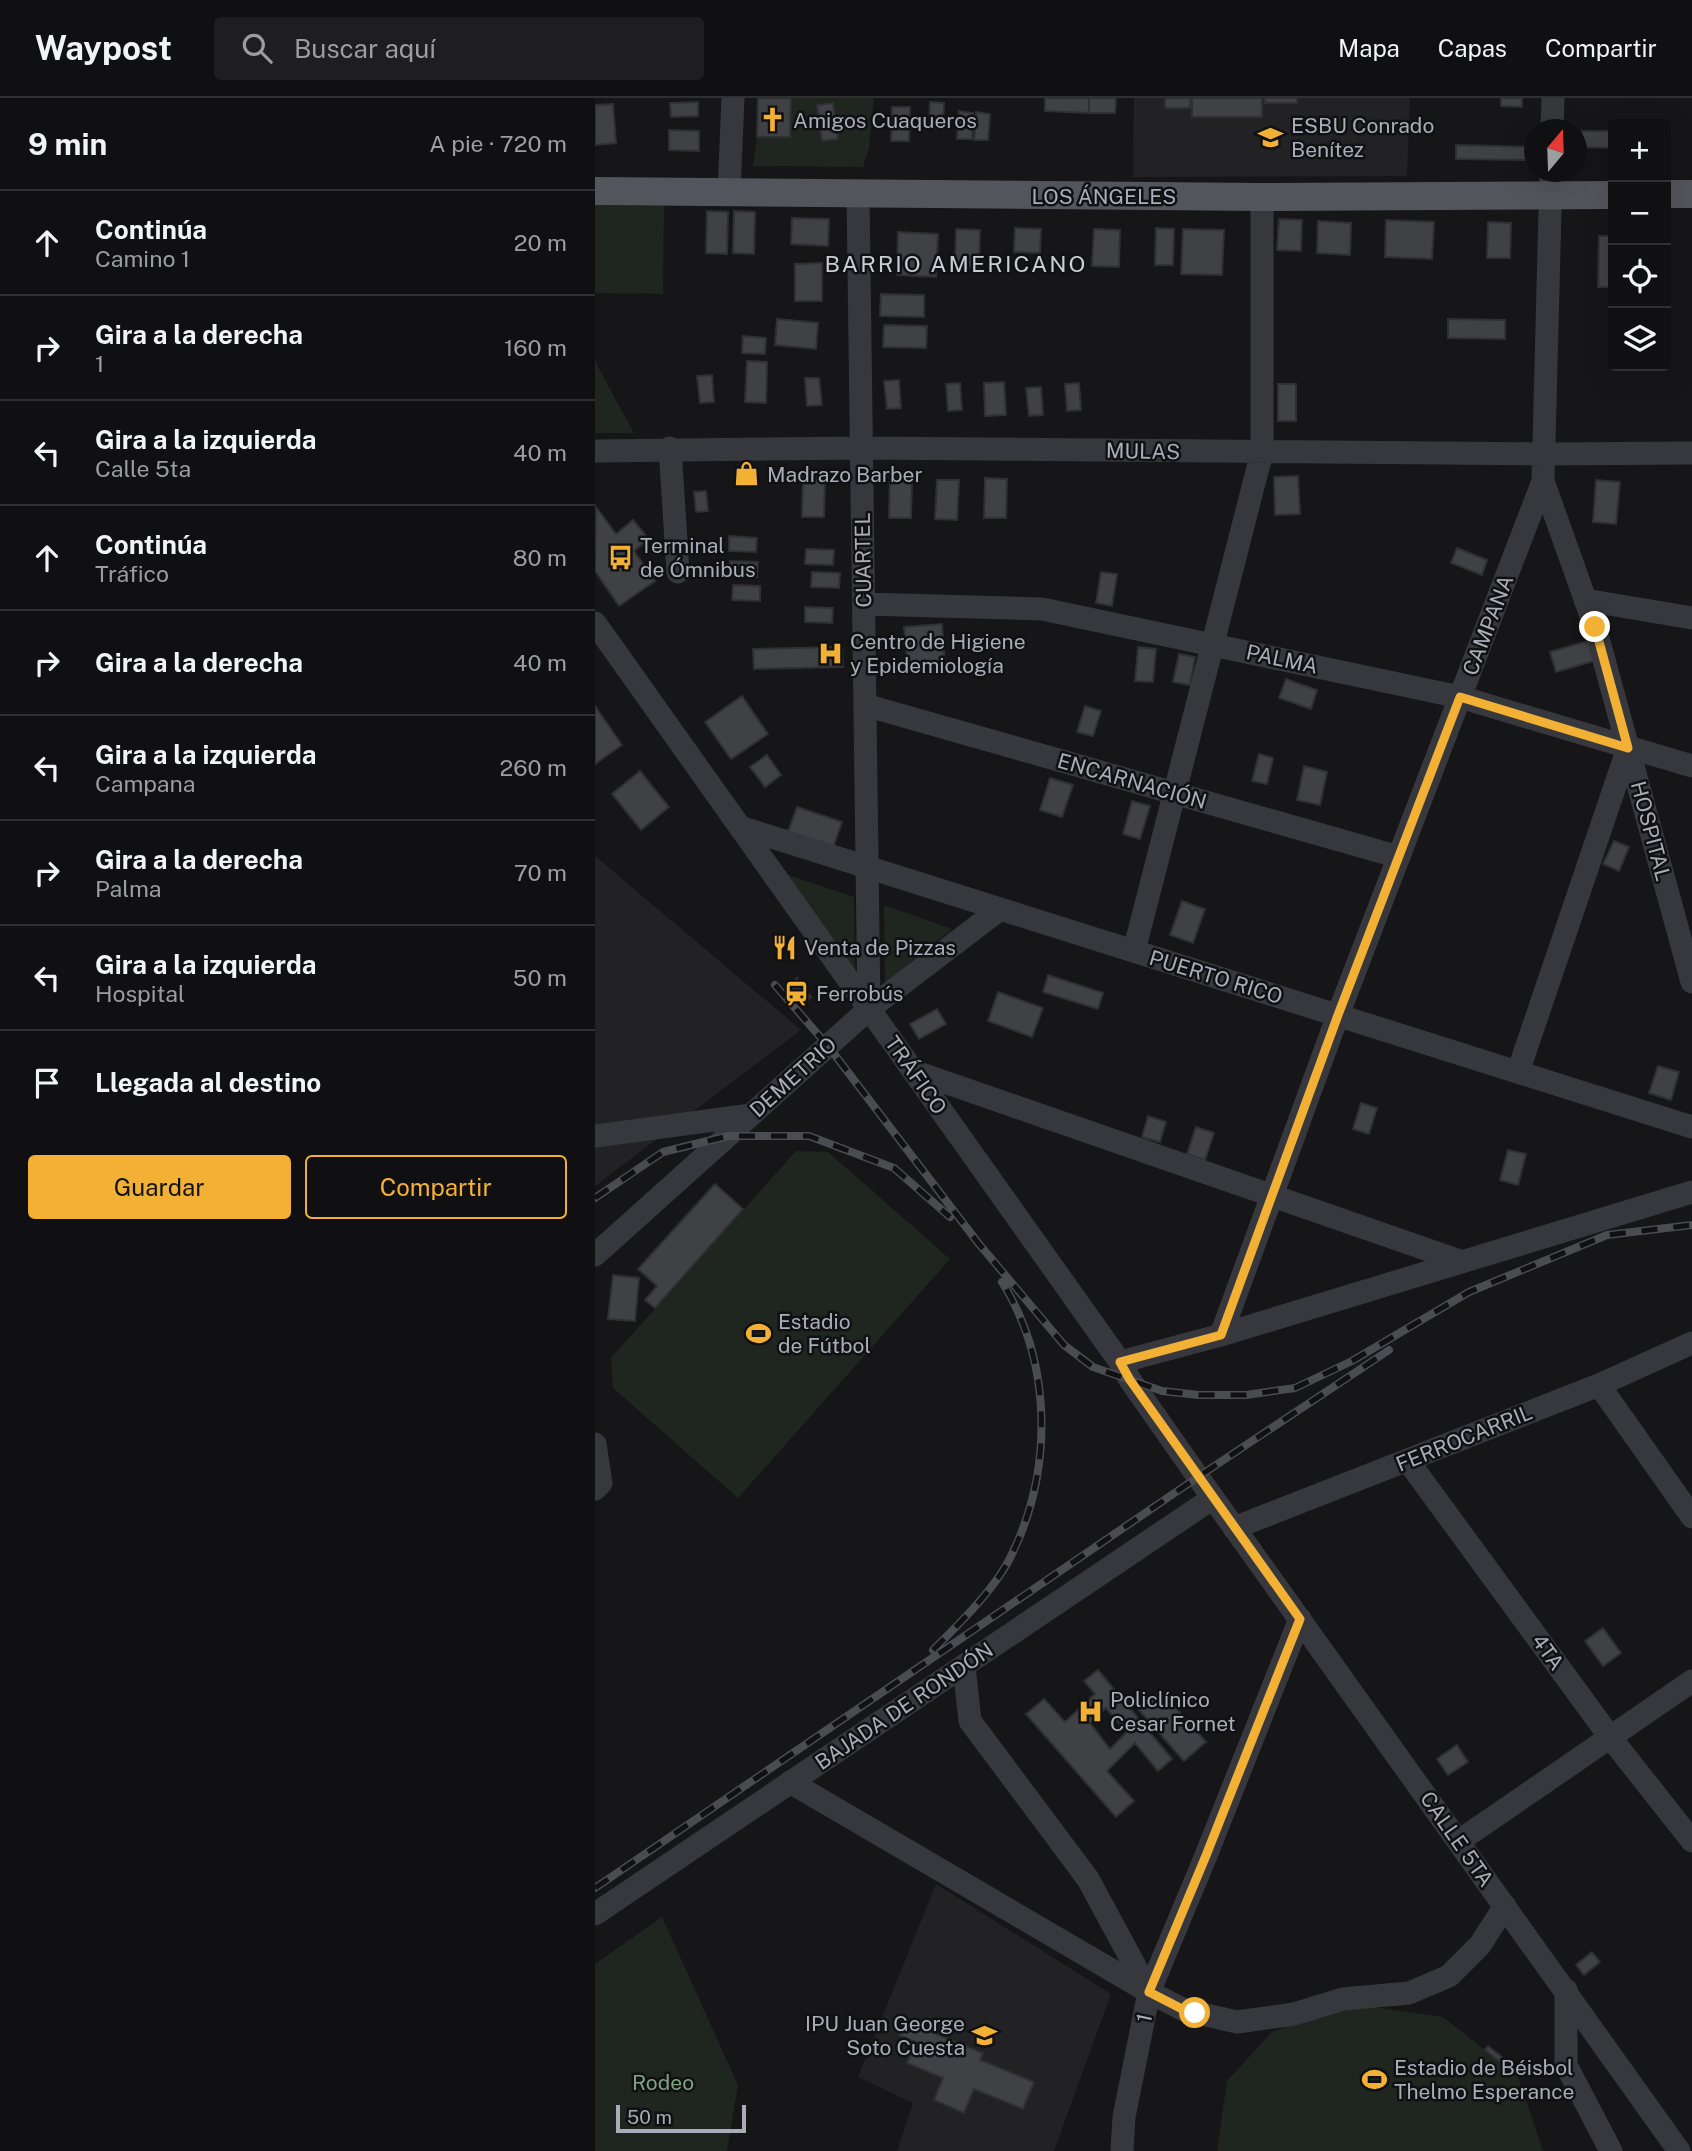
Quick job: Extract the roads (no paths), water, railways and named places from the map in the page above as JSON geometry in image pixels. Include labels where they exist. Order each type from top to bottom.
[{"type":"main road","name":"LOS ÁNGELES","points":[[595,191],[1262,197],[1551,184],[1608,194]]},
{"type":"main road","points":[[1671,194],[1692,194]]},
{"type":"street","points":[[729,192],[733,98]]},
{"type":"street","points":[[1552,119],[1553,98]]},
{"type":"street","name":"CAMPANA","points":[[1221,1335],[1338,1015],[1543,481],[1551,184]]},
{"type":"street","name":"CUARTEL","points":[[858,194],[869,1009]]},
{"type":"street","points":[[1134,951],[1262,452],[1262,197]]},
{"type":"street","points":[[670,448],[678,572]]},
{"type":"street","name":"MULAS","points":[[595,451],[670,448],[862,448],[1692,453]]},
{"type":"street","name":"HOSPITAL","points":[[1543,481],[1585,600],[1692,982]]},
{"type":"street","points":[[1585,600],[1692,618]]},
{"type":"street","name":"PALMA","points":[[864,604],[1042,609],[1460,697],[1692,766]]},
{"type":"street","name":"TRÁFICO","points":[[597,630],[1120,1362],[1234,1528]]},
{"type":"street","name":"ENCARNACIÓN","points":[[865,705],[1399,857]]},
{"type":"street","points":[[1518,1072],[1628,748]]},
{"type":"street","name":"PUERTO RICO","points":[[740,827],[1692,1127]]},
{"type":"street","name":"DEMETRIO","points":[[595,1255],[869,1009],[1000,909]]},
{"type":"street","points":[[913,1071],[1460,1261]]},
{"type":"street","points":[[595,1136],[751,1115]]},
{"type":"street","points":[[1120,1362],[1221,1335],[1692,1192]]},
{"type":"street","name":"FERROCARRIL","points":[[1234,1528],[1599,1385],[1692,1343]]},
{"type":"street","points":[[1599,1385],[1692,1517]]},
{"type":"street","points":[[595,1444],[601,1483],[595,1489]]},
{"type":"street","name":"4TA","points":[[1408,1461],[1610,1737],[1692,1841]]},
{"type":"street","name":"BAJADA DE RONDÓN","points":[[595,1913],[1213,1498]]},
{"type":"street","name":"CALLE 5TA","points":[[1234,1528],[1679,2151]]},
{"type":"street","name":"1","points":[[1122,2151],[1124,2117],[1149,1992],[1300,1619]]},
{"type":"street","points":[[964,1666],[970,1721],[1088,1879],[1149,1992]]},
{"type":"street","points":[[1459,1841],[1692,1681]]},
{"type":"street","points":[[790,1782],[1149,1992],[1184,2010],[1237,2022],[1294,2014],[1343,1999],[1409,1993],[1449,1976],[1479,1945],[1504,1906]]},
{"type":"street","points":[[1566,1990],[1566,2065],[1611,2151]]},
{"type":"railway","points":[[775,985],[828,1046],[979,1244],[1064,1345],[1093,1367],[1162,1391],[1199,1395],[1246,1395],[1295,1388],[1352,1361],[1469,1292],[1607,1235],[1692,1225]]},
{"type":"railway","points":[[595,1198],[663,1152],[728,1136],[809,1136],[894,1168],[950,1217]]},
{"type":"railway","points":[[933,1650],[996,1581],[1011,1556],[1025,1523],[1034,1489],[1040,1454],[1038,1382],[1031,1347],[1019,1314],[1002,1282]]},
{"type":"railway","points":[[595,1888],[1389,1350]]},
{"type":"place","name":"Amigos Cuaqueros","points":[[773,120]]},
{"type":"place","name":"ESBU Conrado Benítez","points":[[1271,137]]},
{"type":"place","name":"Madrazo Barber","points":[[747,474]]},
{"type":"place","name":"Terminal de Ómnibus","points":[[620,557]]},
{"type":"place","name":"Centro de Higiene y Epidemiología","points":[[830,653]]},
{"type":"place","name":"Venta de Pizzas","points":[[784,947]]},
{"type":"place","name":"Ferrobús","points":[[796,993]]},
{"type":"place","name":"Estadio de Fútbol","points":[[758,1333]]},
{"type":"place","name":"Policlínico Cesar Fornet","points":[[1090,1711]]},
{"type":"place","name":"IPU Juan George Soto Cuesta","points":[[985,2035]]},
{"type":"place","name":"Estadio de Béisbol Thelmo Esperance","points":[[1374,2079]]},
{"type":"district","name":"BARRIO AMERICANO","points":[[956,263]]},
{"type":"park label","name":"Rodeo","points":[[663,2082]]}]
